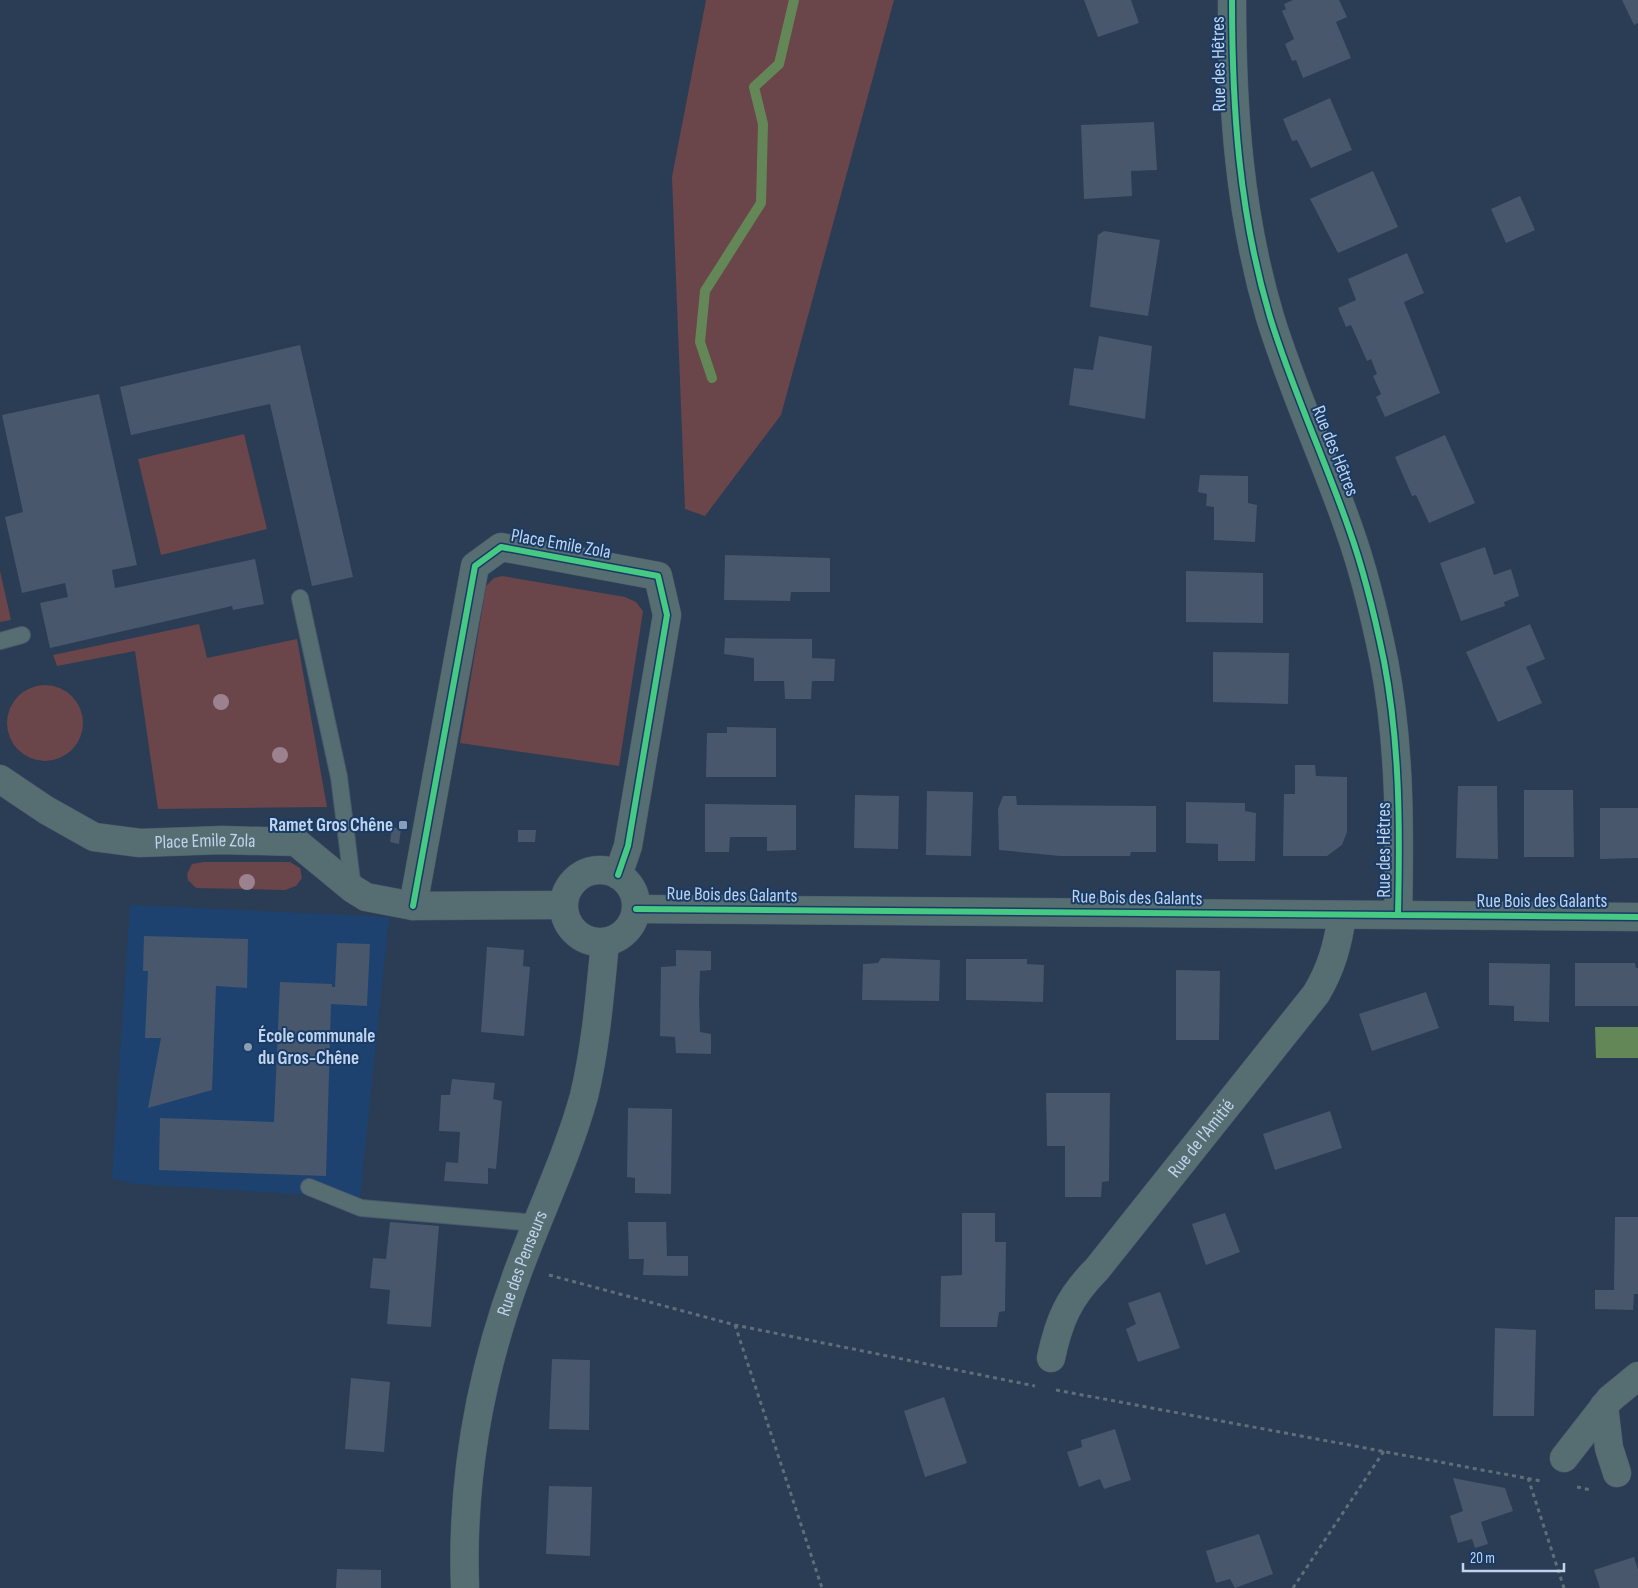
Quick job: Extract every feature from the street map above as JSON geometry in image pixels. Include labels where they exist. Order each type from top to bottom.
[{"type":"street","name":"Rue des Hêtres","points":[[1232,0],[1234,113],[1246,218],[1256,263],[1284,360],[1350,531],[1384,660],[1398,763],[1400,826],[1398,914]]},
{"type":"street","name":"Place Emile Zola","points":[[413,906],[475,566],[500,548],[658,576],[667,615],[628,846],[618,875]]},
{"type":"street","name":"Place Emile Zola","points":[[0,779],[46,810],[94,837],[140,843],[222,840],[296,842],[353,889],[366,897],[413,906],[563,905]]},
{"type":"street","points":[[598,870],[618,875],[626,881],[632,890],[636,909],[630,927],[614,940],[605,942],[592,942],[580,937],[571,929],[563,905],[570,885],[578,877],[598,870]]},
{"type":"street","name":"Rue Bois des Galants","points":[[636,909],[1638,916]]},
{"type":"street","name":"Rue de l'Amitié","points":[[1051,1358],[1056,1333],[1066,1308],[1079,1287],[1097,1269],[1316,994],[1328,972],[1338,944],[1342,915]]},
{"type":"street","name":"Rue des Penseurs","points":[[464,1588],[465,1509],[476,1416],[499,1328],[519,1267],[584,1096],[596,1026],[605,942]]},
{"type":"street","points":[[1564,1458],[1604,1406],[1638,1376]]},
{"type":"street","points":[[1604,1406],[1609,1448],[1617,1473]]},
{"type":"lane","points":[[300,598],[339,777],[353,889]]},
{"type":"lane","points":[[0,640],[22,635]]},
{"type":"lane","points":[[309,1187],[361,1208],[536,1223]]},
{"type":"path","points":[[519,1267],[735,1325],[1044,1388]]},
{"type":"path","points":[[735,1325],[822,1588]]},
{"type":"path","points":[[1054,1389],[1548,1482]]},
{"type":"path","points":[[1293,1588],[1384,1451]]},
{"type":"path","points":[[1528,1478],[1564,1588]]},
{"type":"path","points":[[1567,1485],[1596,1490]]},
{"type":"shaded area","points":[[706,0],[894,0],[781,415],[705,516],[685,509],[672,177]]},
{"type":"shaded area","points":[[244,434],[267,529],[161,555],[138,459]]},
{"type":"shaded area","points":[[0,571],[11,620],[0,622]]},
{"type":"shaded area","points":[[502,576],[625,597],[636,602],[643,611],[619,766],[460,743],[486,586],[494,578]]},
{"type":"shaded area","points":[[199,624],[207,658],[297,639],[327,807],[158,809],[135,651],[57,666],[53,655]]},
{"type":"shaded area","points":[[45,685],[59,688],[72,696],[80,709],[83,723],[80,737],[72,750],[59,758],[45,761],[31,758],[18,750],[10,737],[7,723],[10,709],[18,696],[31,688]]},
{"type":"shaded area","points":[[204,862],[290,862],[300,868],[302,878],[296,886],[285,890],[196,888],[188,880],[187,874],[192,864]]},
{"type":"shaded area","name":"École communale du Gros-Chêne","points":[[130,905],[389,917],[360,1198],[134,1184],[112,1178]]},
{"type":"shaded area","points":[[1595,1027],[1638,1027],[1638,1058],[1596,1058]]},
{"type":"building","points":[[1084,0],[1131,0],[1139,23],[1098,37]]},
{"type":"building","points":[[1293,0],[1339,0],[1347,17],[1336,22],[1351,58],[1303,78],[1296,60],[1292,61],[1285,44],[1294,39],[1282,11],[1286,9],[1284,4]]},
{"type":"building","points":[[1622,0],[1638,0],[1638,23],[1634,25]]},
{"type":"building","points":[[1330,98],[1352,150],[1311,168],[1297,140],[1292,141],[1283,119]]},
{"type":"building","points":[[1154,122],[1157,170],[1131,171],[1132,196],[1084,199],[1081,125]]},
{"type":"building","points":[[1373,171],[1398,227],[1338,253],[1310,199]]},
{"type":"building","points":[[1520,196],[1535,230],[1506,243],[1491,209]]},
{"type":"building","points":[[1104,231],[1160,240],[1148,316],[1090,307],[1098,235]]},
{"type":"building","points":[[1407,253],[1424,293],[1404,302],[1440,393],[1385,417],[1376,397],[1381,394],[1373,376],[1377,374],[1371,359],[1367,361],[1351,325],[1346,327],[1338,308],[1356,300],[1348,279]]},
{"type":"building","points":[[1099,336],[1152,346],[1145,419],[1069,405],[1074,368],[1093,370]]},
{"type":"building","points":[[300,345],[353,577],[312,586],[270,404],[131,435],[120,387]]},
{"type":"building","points":[[99,394],[137,565],[112,570],[115,588],[255,559],[264,604],[233,610],[232,606],[50,648],[40,603],[68,597],[65,583],[22,593],[5,517],[23,512],[2,415]]},
{"type":"building","points":[[1445,435],[1475,503],[1429,523],[1416,495],[1412,496],[1395,457]]},
{"type":"building","points":[[1200,475],[1248,476],[1248,503],[1257,505],[1255,542],[1214,540],[1214,507],[1206,506],[1207,494],[1198,492]]},
{"type":"building","points":[[1485,547],[1494,575],[1511,569],[1519,596],[1504,602],[1505,606],[1461,621],[1440,563]]},
{"type":"building","points":[[725,555],[830,558],[830,592],[791,592],[790,601],[724,600]]},
{"type":"building","points":[[1186,571],[1263,573],[1263,623],[1186,622]]},
{"type":"building","points":[[1530,624],[1545,659],[1526,667],[1542,703],[1498,722],[1466,652]]},
{"type":"building","points":[[725,638],[812,639],[812,658],[835,659],[834,681],[812,681],[811,699],[785,699],[784,681],[754,681],[754,658],[724,654]]},
{"type":"building","points":[[1213,652],[1289,653],[1288,704],[1213,702]]},
{"type":"building","points":[[727,727],[776,728],[776,777],[706,777],[707,733],[727,733]]},
{"type":"building","points":[[1295,765],[1315,765],[1316,776],[1347,777],[1347,832],[1342,845],[1327,856],[1283,856],[1284,794],[1295,794]]},
{"type":"building","points":[[1458,786],[1497,786],[1498,859],[1456,858]]},
{"type":"building","points":[[1524,790],[1573,790],[1574,857],[1524,857]]},
{"type":"building","points":[[927,791],[973,792],[971,856],[926,855]]},
{"type":"building","points":[[855,795],[899,796],[898,849],[854,848]]},
{"type":"building","points":[[1003,796],[1016,796],[1017,805],[1156,806],[1156,852],[1131,852],[1130,856],[1060,856],[999,850],[998,809]]},
{"type":"building","points":[[1186,802],[1245,803],[1245,811],[1256,813],[1255,861],[1218,861],[1218,844],[1186,843]]},
{"type":"building","points":[[705,804],[796,805],[796,850],[767,851],[767,837],[730,837],[729,852],[705,852]]},
{"type":"building","points":[[1600,808],[1638,808],[1638,858],[1600,859]]},
{"type":"building","points":[[392,827],[401,829],[399,844],[390,842]]},
{"type":"building","points":[[518,830],[536,830],[535,842],[518,842]]},
{"type":"building","points":[[144,936],[248,939],[247,988],[216,986],[212,1090],[148,1108],[161,1038],[145,1038],[148,971],[143,971]]},
{"type":"building","points":[[337,943],[370,944],[367,1006],[331,1004],[326,1176],[159,1170],[160,1118],[274,1122],[280,982],[332,984],[332,987],[335,987]]},
{"type":"building","points":[[487,947],[524,950],[523,966],[530,967],[524,1036],[481,1032]]},
{"type":"building","points":[[676,950],[711,951],[711,970],[700,971],[699,1002],[700,1032],[711,1034],[711,1054],[676,1053],[675,1037],[660,1036],[661,967],[676,966]]},
{"type":"building","points":[[881,958],[940,960],[939,1001],[862,1000],[863,964],[878,963]]},
{"type":"building","points":[[966,959],[1027,959],[1027,964],[1044,965],[1043,1002],[966,1000]]},
{"type":"building","points":[[1489,963],[1550,964],[1549,1022],[1514,1021],[1514,1006],[1489,1005]]},
{"type":"building","points":[[1575,963],[1635,963],[1636,968],[1638,968],[1638,1006],[1575,1006]]},
{"type":"building","points":[[1176,970],[1220,971],[1219,1040],[1176,1040]]},
{"type":"building","points":[[1426,992],[1439,1028],[1372,1051],[1359,1014]]},
{"type":"building","points":[[452,1079],[495,1083],[493,1099],[502,1101],[496,1169],[488,1168],[488,1184],[444,1181],[446,1162],[458,1163],[460,1132],[439,1131],[441,1095],[450,1095]]},
{"type":"building","points":[[1046,1093],[1110,1093],[1109,1181],[1102,1182],[1101,1197],[1065,1197],[1065,1146],[1047,1146]]},
{"type":"building","points":[[628,1108],[672,1109],[671,1194],[635,1193],[635,1178],[627,1177]]},
{"type":"building","points":[[1330,1111],[1342,1148],[1275,1170],[1263,1134]]},
{"type":"building","points":[[962,1213],[995,1213],[995,1242],[1006,1242],[1005,1311],[999,1312],[997,1327],[940,1327],[941,1276],[962,1275]]},
{"type":"building","points":[[1225,1213],[1240,1252],[1206,1265],[1192,1224]]},
{"type":"building","points":[[1615,1217],[1638,1217],[1638,1294],[1634,1294],[1633,1310],[1595,1309],[1595,1290],[1614,1290]]},
{"type":"building","points":[[390,1222],[439,1226],[431,1327],[387,1324],[390,1290],[370,1288],[373,1258],[386,1259]]},
{"type":"building","points":[[628,1222],[666,1222],[667,1256],[688,1256],[688,1276],[643,1275],[644,1259],[629,1259]]},
{"type":"building","points":[[1160,1292],[1180,1348],[1138,1362],[1126,1329],[1136,1324],[1128,1303]]},
{"type":"building","points":[[1495,1328],[1536,1330],[1534,1416],[1493,1416]]},
{"type":"building","points":[[552,1359],[590,1360],[589,1430],[549,1429]]},
{"type":"building","points":[[351,1378],[390,1382],[384,1452],[345,1449]]},
{"type":"building","points":[[944,1397],[967,1463],[925,1477],[904,1411]]},
{"type":"building","points":[[1115,1429],[1131,1480],[1104,1489],[1100,1479],[1079,1487],[1067,1452],[1082,1447],[1081,1440]]},
{"type":"building","points":[[1453,1478],[1505,1488],[1513,1511],[1481,1522],[1488,1544],[1475,1548],[1472,1539],[1458,1543],[1450,1516],[1463,1511]]},
{"type":"building","points":[[549,1486],[592,1487],[590,1556],[546,1554]]},
{"type":"building","points":[[1259,1534],[1273,1574],[1235,1588],[1230,1579],[1216,1583],[1206,1551]]},
{"type":"building","points":[[1634,1557],[1638,1570],[1638,1588],[1600,1588],[1594,1570]]},
{"type":"building","points":[[337,1569],[381,1570],[381,1588],[336,1588]]},
{"type":"waterway","points":[[712,378],[700,342],[705,291],[761,203],[763,124],[754,87],[779,64],[794,0]]},
{"type":"cycle path","points":[[1232,0],[1232,40],[1239,160],[1244,199],[1259,278],[1288,370],[1354,545],[1369,594],[1384,661],[1393,724],[1398,787],[1398,914]]},
{"type":"cycle path","points":[[413,906],[475,566],[501,547],[658,576],[667,615],[628,846],[618,875]]},
{"type":"cycle path","points":[[636,909],[1638,917]]},
{"type":"place","name":"Ramet Gros Chêne","points":[[403,825]]},
{"type":"place","name":"École communale du Gros-Chêne","points":[[248,1047]]}]
